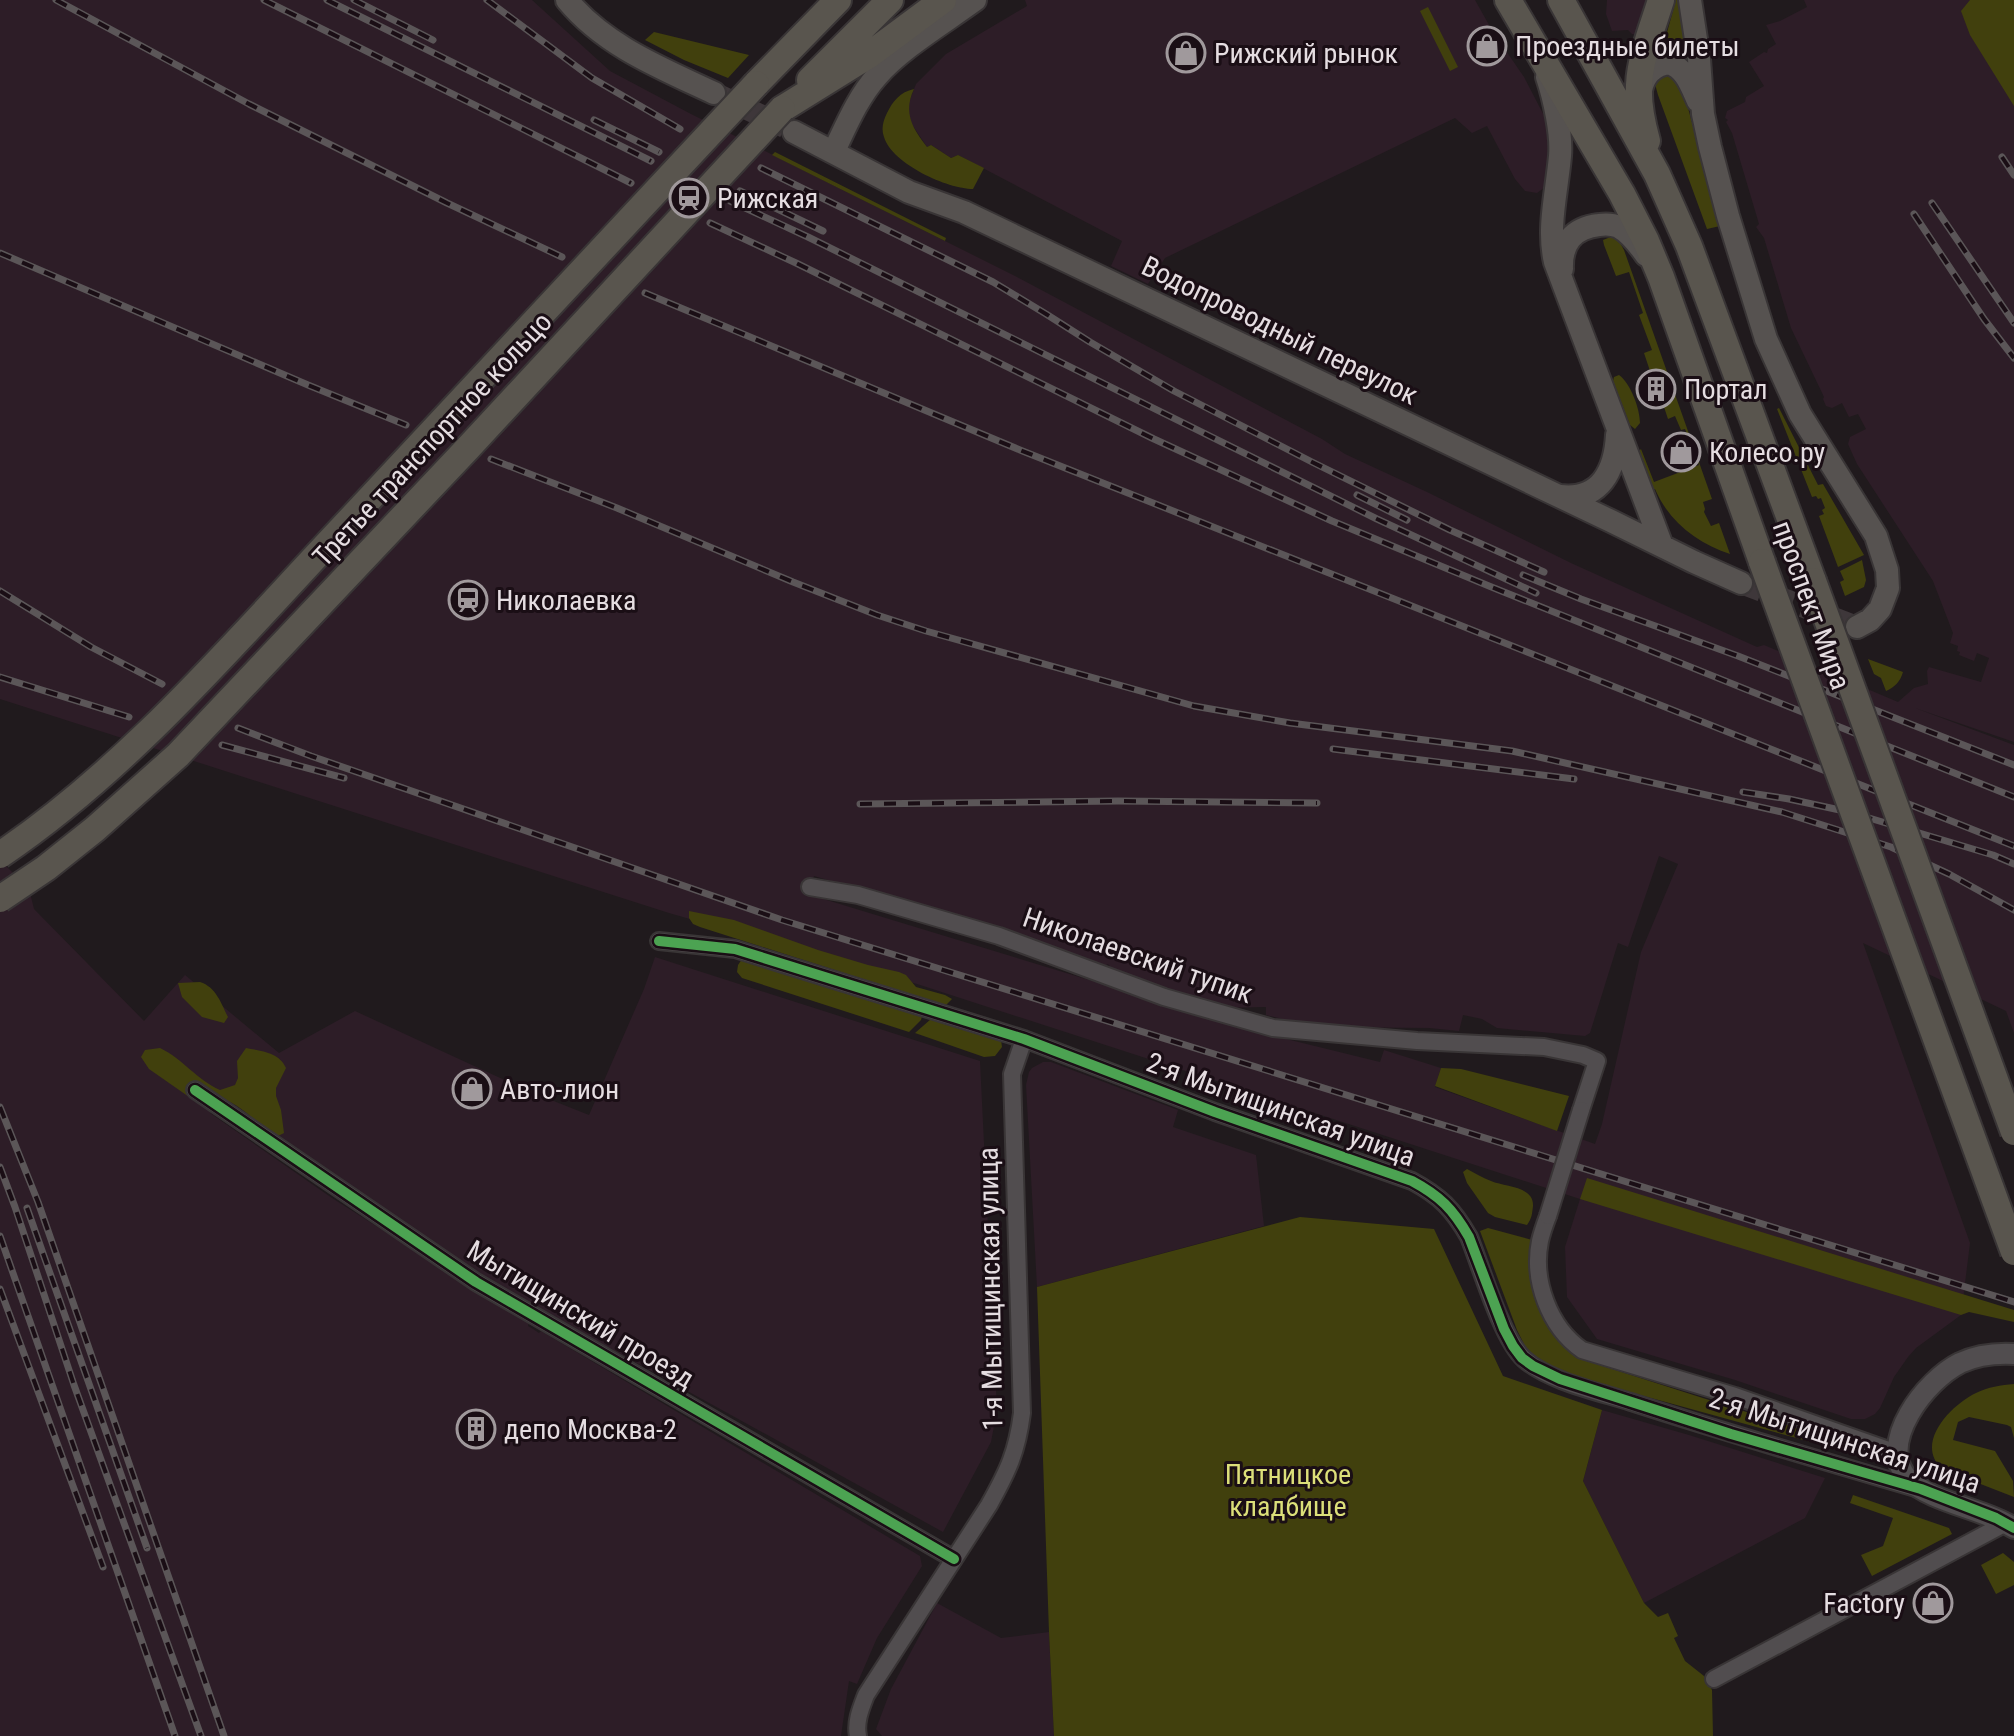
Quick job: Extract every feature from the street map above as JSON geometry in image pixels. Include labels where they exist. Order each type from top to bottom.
[{"type":"main road","points":[[567,0],[579,15],[611,41],[714,93]]},
{"type":"main road","points":[[798,40],[819,0]]},
{"type":"main road","name":"Третье транспортное кольцо","points":[[0,855],[72,801],[152,729],[838,0]]},
{"type":"main road","name":"Третье транспортное кольцо","points":[[0,899],[85,837],[178,755],[468,448],[788,120],[890,0]]},
{"type":"main road","points":[[788,120],[943,0]]},
{"type":"main road","points":[[834,151],[864,93],[877,75],[907,49],[975,0]]},
{"type":"main road","name":"проспект Мира","points":[[1508,0],[1622,194],[1661,277],[2014,1252]]},
{"type":"main road","name":"проспект Мира","points":[[1561,0],[1657,174],[1689,246],[2014,1132]]},
{"type":"main road","points":[[1657,174],[1645,134],[1639,84],[1661,0]]},
{"type":"main road","points":[[1690,0],[1703,114],[1728,216],[1766,339],[1800,414],[1858,505],[1883,554],[1888,580],[1886,595],[1877,614],[1857,627]]},
{"type":"main road","points":[[1533,43],[1550,84],[1561,153],[1552,250],[1662,546]]},
{"type":"main road","points":[[1639,102],[1642,84],[1650,71],[1669,63],[1680,68],[1686,76],[1703,114]]},
{"type":"main road","name":"Водопроводный переулок","points":[[788,120],[834,151],[909,192],[978,219],[1741,583]]},
{"type":"main road","points":[[1568,298],[1561,255],[1571,237],[1591,226],[1610,224],[1620,228],[1640,246],[1661,277]]},
{"type":"main road","points":[[1556,496],[1576,497],[1603,482],[1612,467],[1618,430]]},
{"type":"street","name":"Николаевский тупик","points":[[810,887],[858,895],[999,936],[1164,997],[1273,1028],[1417,1041],[1544,1047],[1597,1061],[1540,1242],[1538,1263],[1541,1283],[1546,1303],[1560,1331],[1582,1350],[1598,1356],[1735,1396],[1897,1453]]},
{"type":"street","name":"2-я Мытищинская улица","points":[[659,941],[735,949],[1024,1039],[1215,1112],[1412,1181],[1433,1192],[1449,1206],[1462,1224],[1504,1329],[1522,1358],[1533,1366],[1560,1379],[1731,1434],[1921,1489],[2010,1526]]},
{"type":"street","name":"1-я Мытищинская улица","points":[[858,1736],[859,1712],[866,1695],[989,1505],[1017,1448],[1022,1413],[1012,1074],[1024,1039]]},
{"type":"street","name":"Мытищинский проезд","points":[[195,1090],[476,1282],[954,1559]]},
{"type":"street","points":[[1921,1489],[1904,1474],[1897,1442],[1927,1389],[1939,1376],[1959,1363],[1978,1356],[2014,1354]]},
{"type":"street","points":[[1714,1679],[2010,1526]]},
{"type":"shaded area","points":[[0,0],[532,0],[610,71],[1015,276],[1345,454],[1571,563],[1757,647],[1764,645],[1898,702],[1914,688],[1928,684],[1929,667],[1981,682],[1989,658],[1977,653],[1974,661],[1959,655],[1958,646],[1950,643],[1953,633],[1933,581],[1857,464],[1848,444],[1850,437],[1866,429],[1858,414],[1849,417],[1842,403],[1832,408],[1826,406],[1791,328],[1764,238],[1756,227],[1759,224],[1725,118],[1727,111],[1745,102],[1746,97],[1764,86],[1749,62],[1767,53],[1776,44],[1766,25],[1807,7],[1804,0],[2014,0],[2014,742],[1915,708],[2014,745],[2014,1033],[2006,1011],[1863,943],[1970,1243],[1961,1315],[1916,1348],[1894,1377],[1880,1408],[1865,1419],[1851,1419],[1597,1339],[1567,1297],[1565,1247],[1580,1199],[917,984],[669,913],[0,699]],"holes":[[[1659,856],[1678,864],[1641,952],[1595,1144],[1435,1087],[1441,1068],[1384,1050],[1380,1062],[1270,1035],[807,894],[814,876],[1038,942],[1105,966],[1108,964],[1111,968],[1151,982],[1150,985],[1216,1008],[1266,1007],[1266,1015],[1315,1027],[1459,1031],[1463,1015],[1482,1019],[1497,1028],[1585,1036],[1590,1033],[1618,943],[1628,947]]]},
{"type":"shaded area","points":[[1025,0],[1475,0],[1524,77],[1551,129],[1548,185],[1537,193],[1525,191],[1515,179],[1487,126],[1472,133],[1455,118],[1165,258],[1148,284],[1111,266],[1122,241],[958,155],[951,158],[931,145],[927,147],[911,123],[909,102],[916,84],[946,54],[1027,6]]},
{"type":"shaded area","points":[[1607,0],[1652,0],[1636,35],[1628,30],[1612,31],[1606,14]]},
{"type":"shaded area","points":[[0,860],[29,889],[34,909],[144,1021],[185,975],[279,1053],[355,1011],[526,1090],[589,1115],[655,957],[980,1061],[997,1410],[991,1442],[943,1532],[481,1277],[221,1095],[210,1113],[332,1198],[529,1323],[528,1326],[539,1333],[541,1331],[920,1556],[922,1566],[877,1638],[857,1684],[849,1681],[841,1736],[0,1736]]},
{"type":"shaded area","points":[[1043,1062],[1051,1062],[1178,1110],[1173,1127],[1256,1155],[1264,1226],[1037,1287],[1026,1085],[1029,1072]]},
{"type":"shaded area","points":[[1602,1410],[1825,1478],[1805,1518],[1644,1603],[1583,1481]]},
{"type":"shaded area","points":[[937,1603],[1001,1638],[1049,1632],[1054,1736],[882,1736],[876,1729],[891,1689]]},
{"type":"green space","points":[[1676,0],[1683,0],[1688,47],[1670,41],[1666,36]]},
{"type":"green space","points":[[1970,0],[2014,0],[2014,106],[1970,35],[1961,11]]},
{"type":"green space","points":[[1428,7],[1458,67],[1450,71],[1420,11]]},
{"type":"green space","points":[[654,32],[749,55],[728,78],[645,40]]},
{"type":"green space","points":[[1668,72],[1681,82],[1720,226],[1707,229],[1658,95],[1656,78]]},
{"type":"green space","points":[[914,89],[909,112],[917,133],[927,147],[931,145],[951,158],[958,155],[984,168],[973,189],[950,185],[922,173],[889,147],[883,131],[886,116],[898,98]]},
{"type":"green space","points":[[775,152],[946,238],[945,241],[772,155]]},
{"type":"green space","points":[[1613,236],[1624,250],[1712,499],[1703,502],[1704,512],[1711,526],[1719,523],[1730,554],[1706,544],[1676,521],[1655,489],[1651,490],[1637,453],[1641,449],[1654,482],[1699,465],[1685,429],[1681,430],[1675,416],[1668,419],[1663,404],[1674,400],[1663,370],[1651,374],[1644,353],[1652,350],[1639,315],[1643,313],[1629,272],[1616,276],[1604,245],[1603,240]]},
{"type":"green space","points":[[1619,375],[1637,404],[1640,423],[1635,429],[1630,425],[1613,381]]},
{"type":"green space","points":[[1779,408],[1818,485],[1823,484],[1864,555],[1838,567],[1819,516],[1824,514],[1822,510],[1825,508],[1821,498],[1812,497]]},
{"type":"green space","points":[[1862,560],[1866,580],[1864,587],[1845,596],[1840,571]]},
{"type":"green space","points":[[1868,659],[1903,672],[1895,686],[1886,691]]},
{"type":"green space","points":[[689,911],[734,920],[818,950],[899,972],[916,987],[952,999],[946,1005],[938,1003],[700,927],[693,924]]},
{"type":"green space","points":[[742,959],[920,1013],[921,1020],[909,1032],[742,978],[737,972]]},
{"type":"green space","points":[[200,982],[210,988],[220,1001],[228,1017],[224,1023],[202,1017],[182,997],[178,983]]},
{"type":"green space","points":[[931,1019],[998,1038],[1002,1047],[995,1056],[984,1057],[915,1033]]},
{"type":"green space","points":[[160,1048],[220,1090],[235,1085],[238,1078],[237,1061],[246,1048],[269,1053],[279,1059],[286,1068],[276,1088],[284,1133],[278,1136],[223,1099],[214,1097],[202,1106],[149,1069],[141,1057],[145,1050]]},
{"type":"green space","points":[[1441,1068],[1461,1069],[1569,1096],[1557,1131],[1435,1086]]},
{"type":"green space","points":[[1467,1169],[1529,1194],[1533,1206],[1527,1225],[1488,1213],[1467,1183],[1463,1172]]},
{"type":"green space","points":[[1587,1178],[2014,1310],[2014,1322],[1969,1312],[1961,1315],[1580,1199]]},
{"type":"green space","name":"Пятницкое кладбище","points":[[1300,1217],[1434,1229],[1503,1376],[1602,1410],[1583,1481],[1644,1603],[1658,1617],[1668,1613],[1678,1636],[1674,1638],[1685,1661],[1704,1676],[1712,1690],[1713,1736],[1054,1736],[1037,1287]]},
{"type":"green space","points":[[1488,1228],[1532,1240],[1532,1274],[1538,1306],[1553,1334],[1578,1358],[1853,1446],[1855,1452],[1622,1390],[1541,1362],[1527,1350],[1517,1330],[1480,1231]]},
{"type":"green space","points":[[2014,1384],[2014,1438],[2011,1427],[2007,1425],[1969,1417],[1958,1422],[1953,1440],[1995,1451],[2013,1481],[2014,1497],[1942,1469],[1934,1459],[1932,1448],[1939,1426],[1956,1406],[1981,1391]]},
{"type":"green space","points":[[1853,1495],[1949,1528],[1952,1534],[1872,1576],[1861,1555],[1883,1546],[1893,1518],[1850,1503]]},
{"type":"green space","points":[[2003,1553],[2014,1562],[2014,1585],[1996,1594],[1981,1565]]},
{"type":"tunnel","points":[[714,93],[785,127]]},
{"type":"tunnel","points":[[1741,583],[1857,627]]},
{"type":"railway","points":[[56,0],[249,104],[562,257]]},
{"type":"railway","points":[[264,0],[631,183]]},
{"type":"railway","points":[[327,0],[651,161]]},
{"type":"railway","points":[[354,0],[433,40]]},
{"type":"railway","points":[[487,0],[592,78],[680,129]]},
{"type":"railway","points":[[594,120],[659,152]]},
{"type":"railway","points":[[2002,157],[2014,175]]},
{"type":"railway","points":[[761,168],[993,282],[1174,391],[1450,530],[1544,572]]},
{"type":"railway","points":[[740,191],[823,231]]},
{"type":"railway","points":[[730,201],[1377,519],[1536,593]]},
{"type":"railway","points":[[1932,203],[2014,323]]},
{"type":"railway","points":[[1914,214],[2014,358]]},
{"type":"railway","points":[[710,223],[1154,439],[1332,521],[2014,797]]},
{"type":"railway","points":[[0,253],[406,425]]},
{"type":"railway","points":[[645,293],[1020,450],[2014,846]]},
{"type":"railway","points":[[491,459],[793,582],[926,631],[1194,706],[1290,723],[1512,751],[1782,812],[1891,847],[1949,874],[2014,910]]},
{"type":"railway","points":[[1357,495],[1407,520]]},
{"type":"railway","points":[[1523,575],[2014,765]]},
{"type":"railway","points":[[0,591],[91,647],[162,684]]},
{"type":"railway","points":[[0,677],[129,717]]},
{"type":"railway","points":[[238,728],[782,920],[2014,1302]]},
{"type":"railway","points":[[222,745],[344,778]]},
{"type":"railway","points":[[1333,749],[1574,779]]},
{"type":"railway","points":[[1743,792],[1849,812],[2014,864]]},
{"type":"railway","points":[[860,804],[1118,801],[1317,803]]},
{"type":"railway","points":[[0,1107],[38,1202],[224,1736]]},
{"type":"railway","points":[[0,1167],[74,1385],[201,1736]]},
{"type":"railway","points":[[27,1208],[147,1548]]},
{"type":"railway","points":[[0,1236],[175,1736]]},
{"type":"railway","points":[[0,1289],[103,1567]]},
{"type":"cycle path","points":[[659,941],[735,949],[1024,1039],[1215,1112],[1412,1181],[1445,1204],[1463,1227],[1504,1329],[1522,1358],[1533,1366],[1560,1379],[1731,1434],[1921,1489],[2014,1528]]},
{"type":"cycle path","points":[[195,1090],[476,1282],[954,1559]]},
{"type":"place","name":"Проездные билеты","points":[[1487,46]]},
{"type":"place","name":"Рижский рынок","points":[[1186,53]]},
{"type":"place","name":"Рижская","points":[[689,198]]},
{"type":"place","name":"Портал","points":[[1656,389]]},
{"type":"place","name":"Колесо.ру","points":[[1681,452]]},
{"type":"place","name":"Николаевка","points":[[468,600]]},
{"type":"place","name":"Авто-лион","points":[[472,1089]]},
{"type":"place","name":"депо Москва-2","points":[[476,1429]]},
{"type":"place","name":"Factory","points":[[1933,1603]]}]
